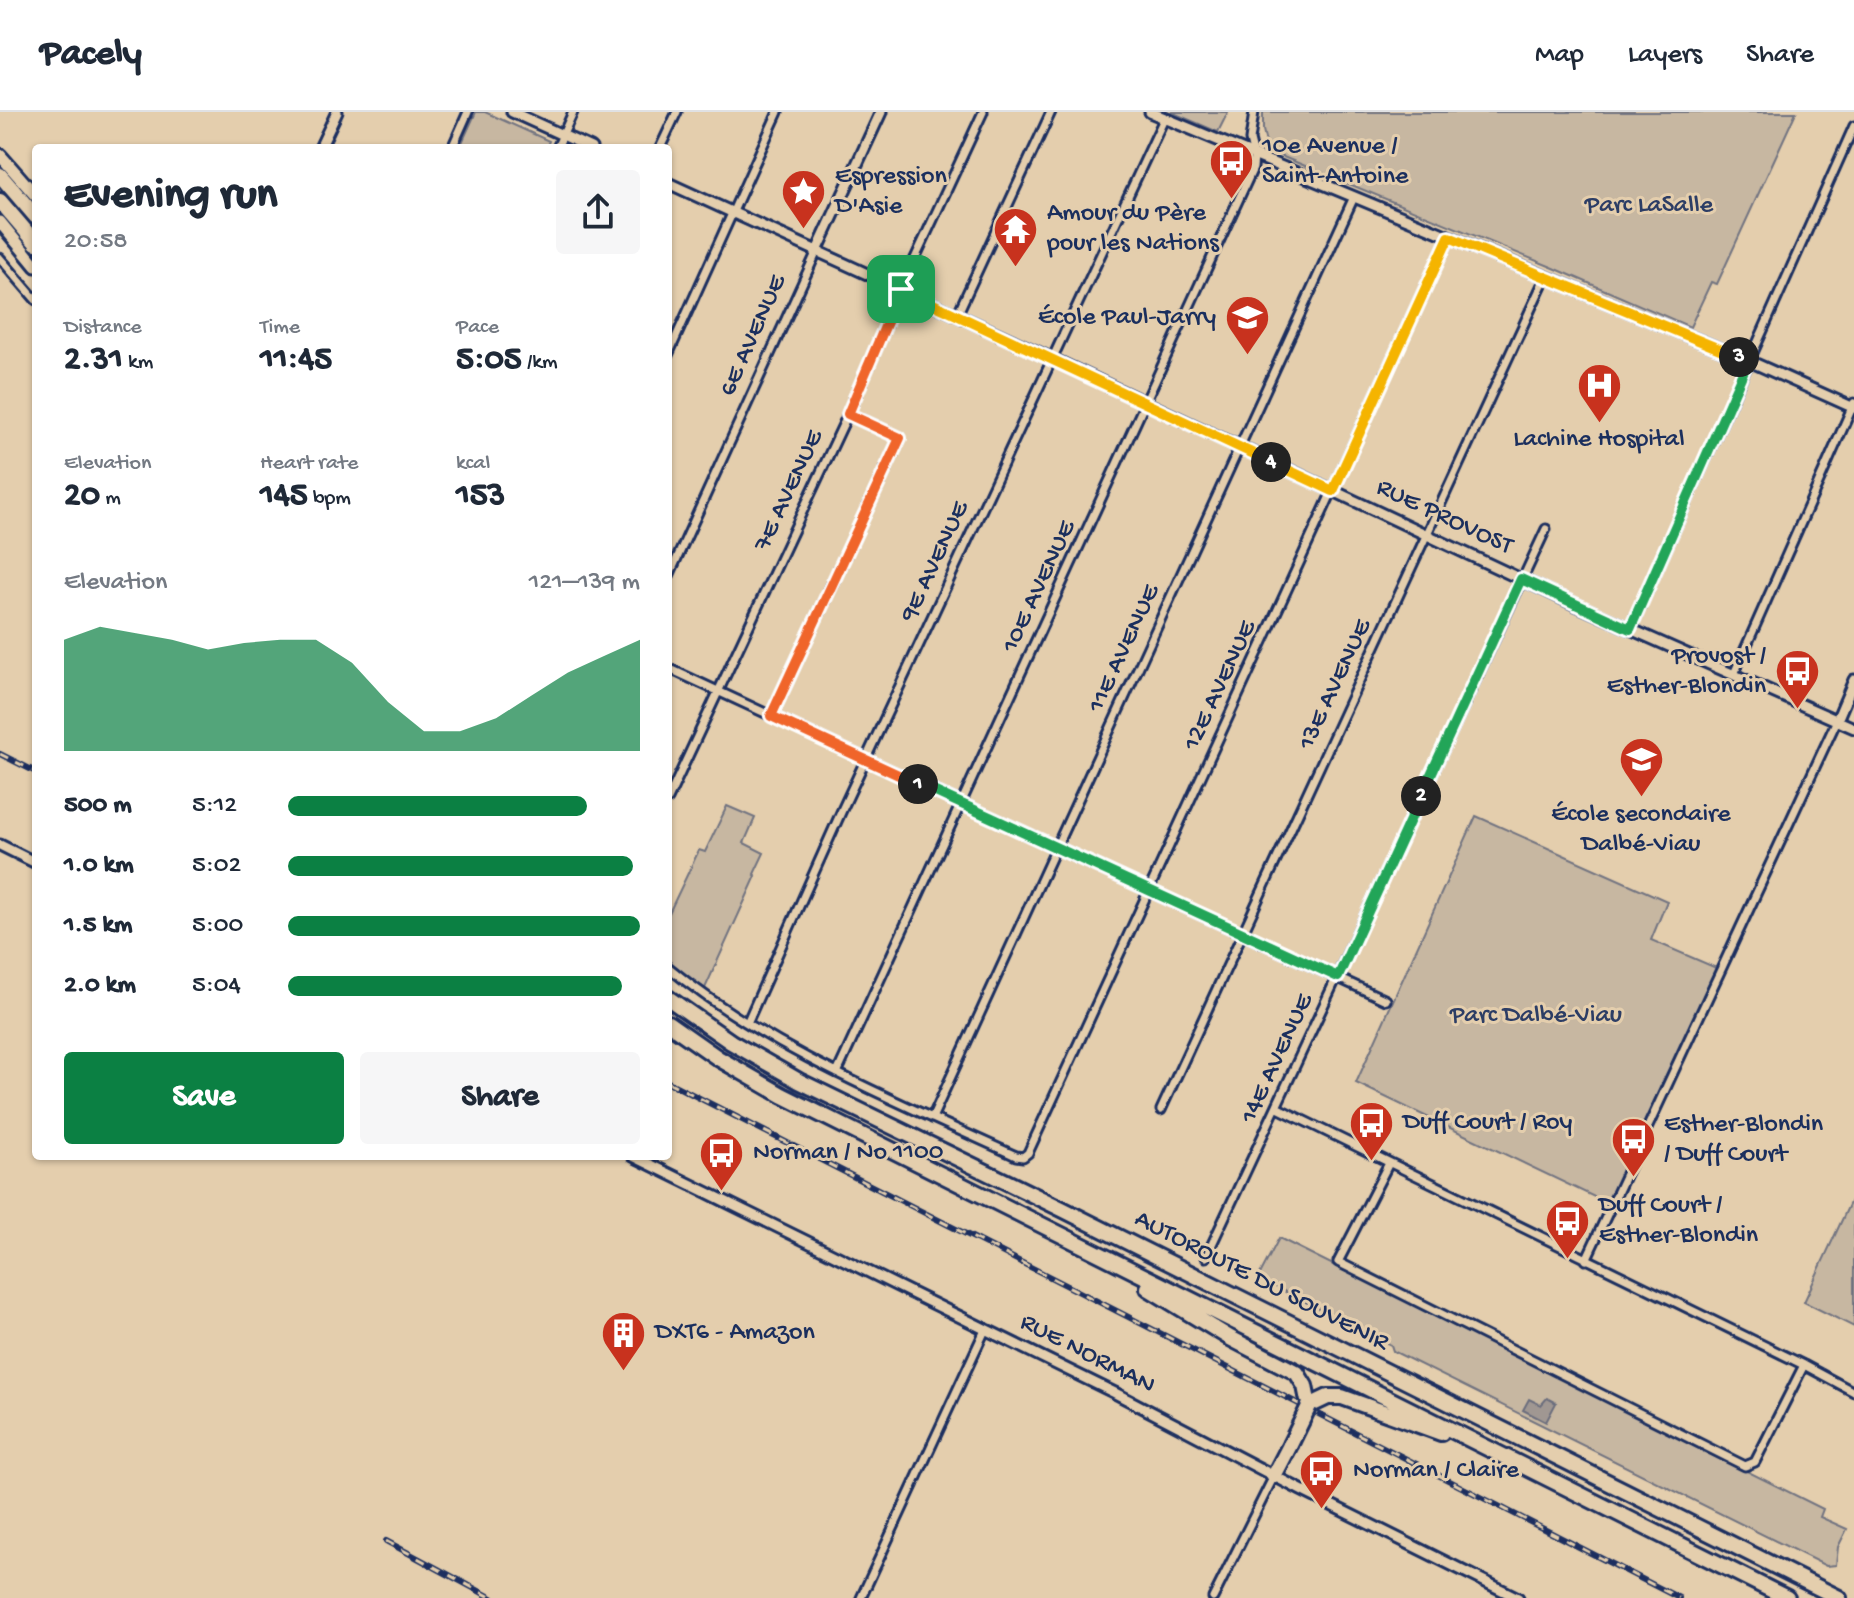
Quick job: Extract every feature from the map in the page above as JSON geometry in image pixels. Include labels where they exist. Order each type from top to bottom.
[{"type":"highway","points":[[0,175],[32,212]]},
{"type":"highway","points":[[0,201],[32,238]]},
{"type":"highway","name":"AUTOROUTE DU SOUVENIR","points":[[672,1001],[731,1042],[799,1081],[1062,1209],[1839,1598]]},
{"type":"highway","name":"AUTOROUTE DU SOUVENIR","points":[[672,1026],[774,1091],[1787,1598]]},
{"type":"highway","points":[[1059,1234],[1230,1338],[1297,1373],[1304,1381],[1310,1403],[1274,1476]]},
{"type":"highway","points":[[1310,1403],[1328,1397],[1342,1397],[1501,1455]]},
{"type":"main road","points":[[0,155],[32,191]]},
{"type":"main road","points":[[0,222],[32,261]]},
{"type":"street","points":[[322,144],[337,112]]},
{"type":"street","points":[[454,144],[468,112]]},
{"type":"street","points":[[512,112],[582,144]]},
{"type":"street","points":[[559,144],[573,112]]},
{"type":"street","points":[[662,144],[677,112]]},
{"type":"street","points":[[672,346],[778,112]]},
{"type":"street","name":"6E AVENUE","points":[[672,569],[881,112]]},
{"type":"street","name":"7E AVENUE","points":[[672,790],[848,414],[901,289],[983,112]]},
{"type":"street","points":[[957,315],[1051,112]]},
{"type":"street","points":[[1150,112],[1853,406],[1734,674]]},
{"type":"street","name":"10E AVENUE","points":[[837,1073],[1253,168],[1250,140],[1254,112]]},
{"type":"street","name":"9E AVENUE","points":[[747,1023],[1051,358],[1164,119]]},
{"type":"street","points":[[1630,629],[1854,126]]},
{"type":"street","name":"RUE PROVOST","points":[[672,185],[1051,358],[1521,579],[1854,728]]},
{"type":"street","name":"11E AVENUE","points":[[932,1118],[1354,197]]},
{"type":"street","name":"12E AVENUE","points":[[932,1118],[1016,1156],[1023,1157],[1028,1153],[1449,237]]},
{"type":"street","points":[[0,258],[32,295]]},
{"type":"street","name":"13E AVENUE","points":[[1161,1110],[1546,276]]},
{"type":"street","points":[[771,716],[900,438],[848,414]]},
{"type":"street","name":"14E AVENUE","points":[[1206,1257],[1546,529]]},
{"type":"street","points":[[672,670],[1386,1000]]},
{"type":"street","points":[[1586,1260],[1854,680]]},
{"type":"street","points":[[0,845],[32,861]]},
{"type":"street","points":[[672,970],[702,995],[747,1023],[837,1073],[932,1118]]},
{"type":"street","points":[[1278,1108],[1854,1392]]},
{"type":"street","name":"RUE NORMAN","points":[[641,1160],[1115,1393],[1518,1598]]},
{"type":"street","points":[[1389,1163],[1338,1262],[1745,1466],[1755,1462],[1804,1365]]},
{"type":"street","points":[[861,1598],[985,1330]]},
{"type":"street","points":[[1213,1598],[1274,1476]]},
{"type":"green space","points":[[476,112],[485,112],[549,141],[548,144],[461,144]]},
{"type":"green space","points":[[1171,112],[1228,112],[1218,132]]},
{"type":"green space","name":"Parc LaSalle","points":[[1263,112],[1796,112],[1717,284],[1711,282],[1690,327],[1276,154],[1267,148]]},
{"type":"green space","points":[[727,806],[755,818],[744,843],[764,853],[702,995],[672,970],[672,907],[699,850],[705,852]]},
{"type":"green space","name":"Parc Dalbé-Viau","points":[[1476,816],[1667,901],[1651,940],[1721,970],[1611,1205],[1356,1083]]},
{"type":"green space","points":[[1854,1196],[1854,1327],[1804,1302]]},
{"type":"green space","points":[[1279,1238],[1823,1509],[1820,1517],[1847,1529],[1838,1547],[1836,1565],[1826,1566],[1393,1351],[1391,1345],[1258,1278]]},
{"type":"shaded area","points":[[1547,1398],[1556,1403],[1546,1422],[1523,1410],[1529,1399],[1541,1405]]},
{"type":"railway","points":[[0,754],[32,770]]},
{"type":"railway","points":[[672,1084],[1679,1598]]},
{"type":"railway","points":[[386,1541],[492,1598]]},
{"type":"place","name":"10e Avenue / Saint-Antoine","points":[[1231,201]]},
{"type":"place","name":"Espression D'Asie","points":[[804,231]]},
{"type":"place","name":"Amour du Père pour les Nations","points":[[1016,268]]},
{"type":"place","name":"École Paul-Jarry","points":[[1247,357]]},
{"type":"place","name":"Lachine Hospital","points":[[1599,424]]},
{"type":"place","name":"Provost / Esther-Blondin","points":[[1797,711]]},
{"type":"place","name":"École secondaire Dalbé-Viau","points":[[1641,799]]},
{"type":"place","name":"Duff Court / Roy","points":[[1372,1162]]},
{"type":"place","name":"Esther-Blondin / Duff Court","points":[[1633,1179]]},
{"type":"place","name":"Norman / No 1100","points":[[722,1192]]},
{"type":"place","name":"Duff Court / Esther-Blondin","points":[[1568,1260]]},
{"type":"place","name":"DXT6 - Amazon","points":[[624,1372]]},
{"type":"place","name":"Norman / Claire","points":[[1322,1510]]},
{"type":"route","points":[[1449,237],[1748,361],[1630,629],[1521,579],[1338,977],[771,716],[900,438],[848,414],[901,289],[1333,491],[1449,237]]}]
